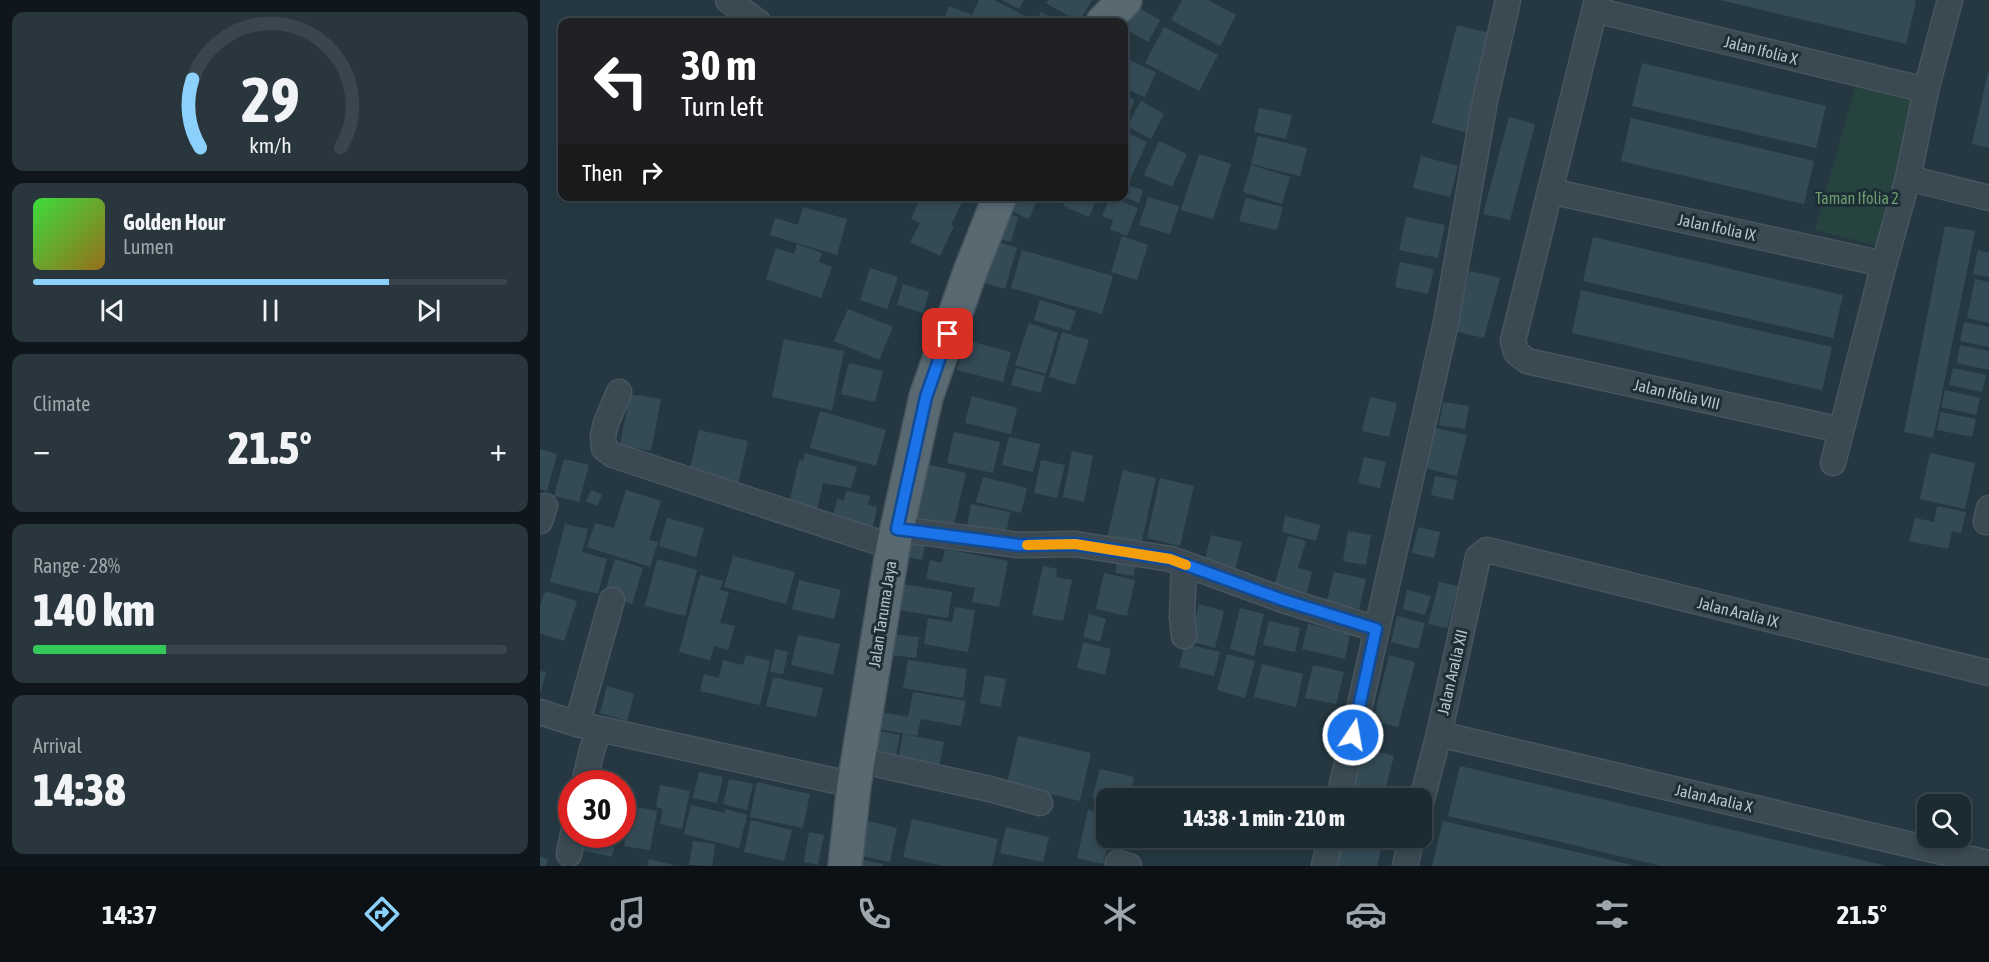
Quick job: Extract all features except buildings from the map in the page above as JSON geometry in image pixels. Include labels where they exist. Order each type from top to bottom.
[{"type":"main road","points":[[1107,18],[1125,0]]},
{"type":"main road","name":"Jalan Taruma Jaya","points":[[845,866],[856,773],[895,538],[926,397],[970,272],[998,201]]},
{"type":"street","points":[[728,0],[753,18]]},
{"type":"street","points":[[1341,788],[1446,322],[1485,101],[1508,0]]},
{"type":"street","points":[[1833,463],[1908,178],[1926,90],[1950,0]]},
{"type":"street","points":[[1550,191],[1596,5]]},
{"type":"street","name":"Jalan Ifolia X","points":[[1596,5],[1926,90]]},
{"type":"street","points":[[1908,178],[1989,198]]},
{"type":"street","name":"Jalan Ifolia IX","points":[[1550,191],[1884,264]]},
{"type":"street","name":"Jalan Ifolia VIII","points":[[1550,191],[1513,341],[1516,352],[1527,361],[1841,430]]},
{"type":"street","points":[[619,392],[603,436],[604,448],[613,455],[895,538],[1019,545],[1075,544],[1170,559],[1283,600],[1376,629]]},
{"type":"street","name":"Jalan Aralia IX","points":[[1487,550],[1989,673]]},
{"type":"street","name":"Jalan Aralia XII","points":[[1425,788],[1478,557],[1487,550]]},
{"type":"street","points":[[1184,564],[1182,617],[1184,636]]},
{"type":"street","points":[[587,770],[592,750],[588,726],[612,600]]},
{"type":"street","points":[[540,712],[588,726],[856,773],[990,789],[1040,803]]},
{"type":"street","name":"Jalan Aralia X","points":[[1438,734],[1989,863]]},
{"type":"street","points":[[1324,866],[1328,848]]},
{"type":"street","points":[[1405,866],[1409,848]]},
{"type":"green space","name":"Taman Ifolia 2","points":[[1856,84],[1914,100],[1878,246],[1815,230]]},
{"type":"slow traffic","points":[[1027,545],[1075,544],[1170,559],[1186,565]]},
{"type":"route","points":[[948,334],[926,397],[897,529],[1019,545],[1075,544],[1170,559],[1283,600],[1376,629],[1353,735]]}]
